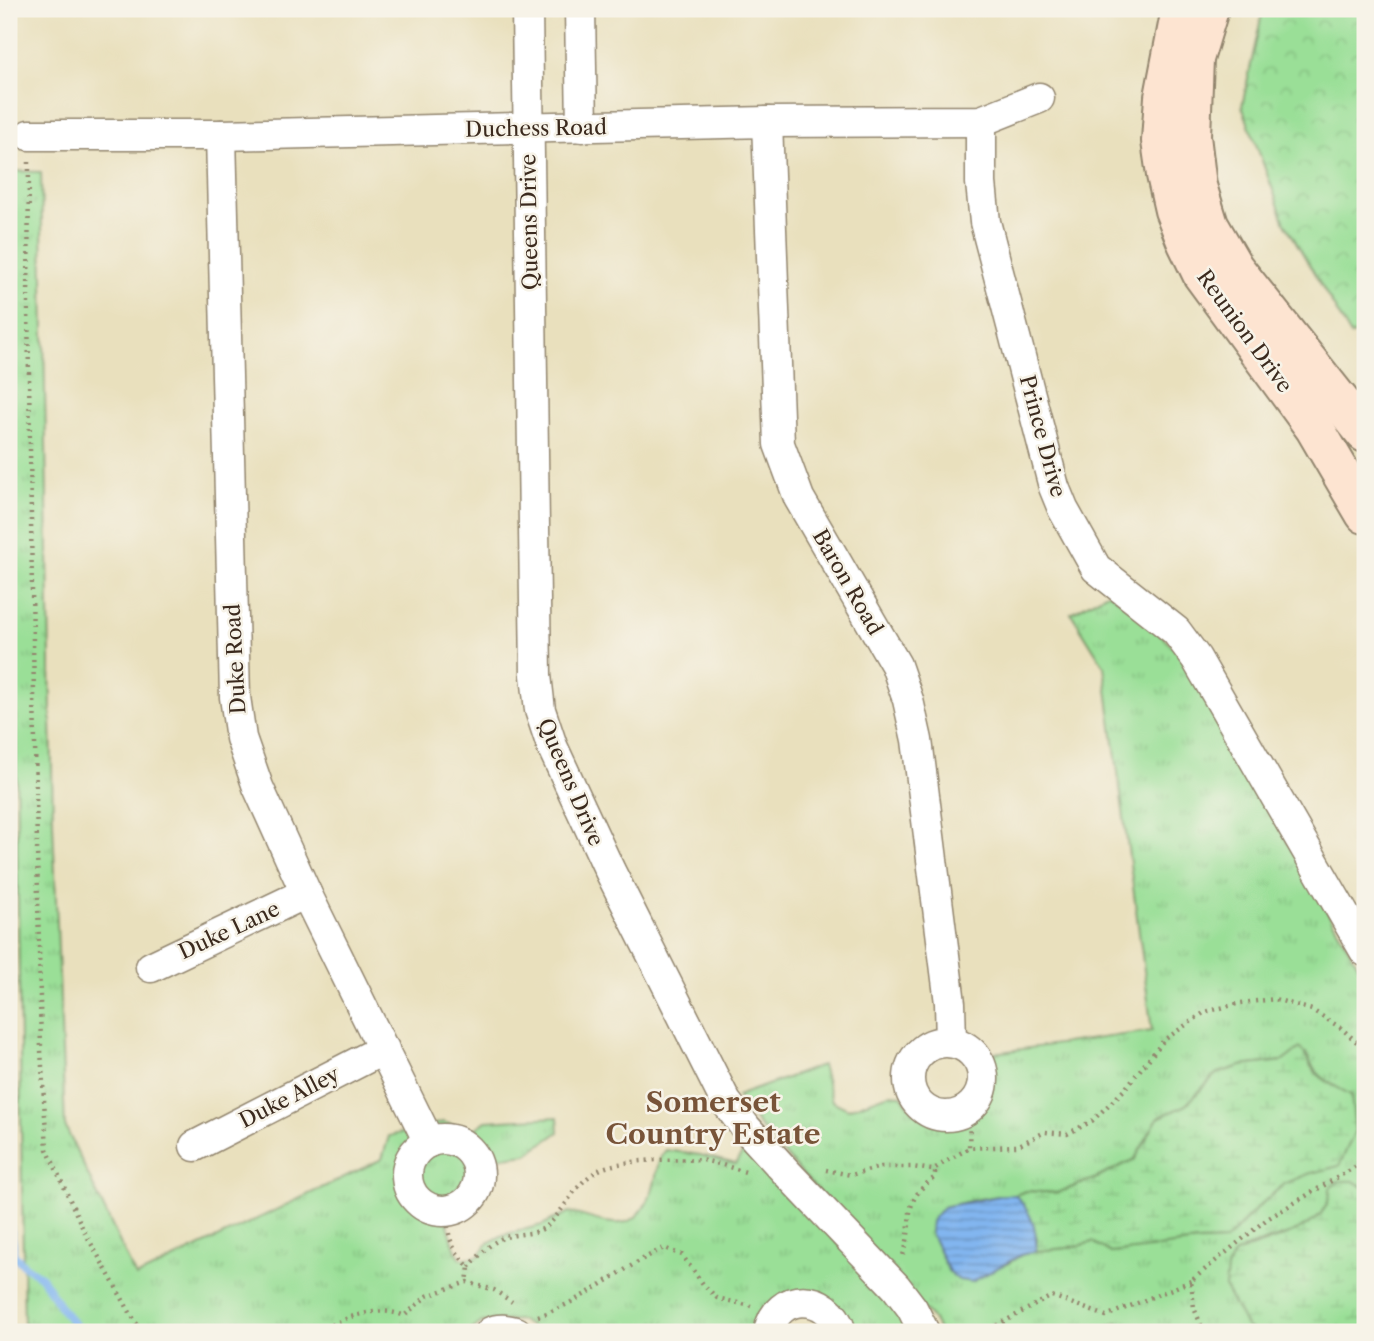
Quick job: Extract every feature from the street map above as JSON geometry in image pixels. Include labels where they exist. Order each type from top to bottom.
[{"type":"street","name":"Queens Drive","points":[[527,9],[536,675],[540,710],[552,746],[610,871],[726,1102],[788,1174],[896,1287],[912,1308],[924,1332]]},
{"type":"street","points":[[580,9],[582,127]]},
{"type":"street","name":"Reunion Drive","points":[[1181,9],[1164,97],[1161,141],[1174,210],[1202,274],[1314,427],[1365,514]]},
{"type":"street","name":"Reunion Drive","points":[[1209,9],[1194,59],[1191,136],[1197,186],[1209,225],[1234,268],[1365,433]]},
{"type":"street","name":"Duchess Road","points":[[29,135],[221,135],[768,122],[981,121],[1040,97]]},
{"type":"street","name":"Prince Drive","points":[[981,121],[981,183],[985,222],[1054,487],[1063,509],[1096,568],[1176,631],[1196,657],[1365,951]]},
{"type":"street","name":"Baron Road","points":[[768,122],[779,444],[799,498],[896,665],[908,700],[917,740],[950,1003],[951,1042]]},
{"type":"street","name":"Duke Road","points":[[221,135],[234,697],[241,738],[258,787],[306,893],[429,1142]]},
{"type":"street","name":"Duke Lane","points":[[151,967],[306,893]]},
{"type":"street","points":[[951,1042],[963,1045],[972,1052],[983,1073],[983,1086],[978,1098],[958,1115],[933,1115],[913,1099],[908,1086],[908,1073],[919,1052],[929,1045],[951,1042]]},
{"type":"street","name":"Duke Alley","points":[[195,1146],[384,1049]]},
{"type":"street","points":[[440,1139],[453,1140],[473,1154],[480,1179],[469,1201],[447,1212],[435,1211],[415,1200],[409,1190],[407,1178],[407,1167],[412,1156],[429,1142],[440,1139]]},
{"type":"street","points":[[772,1324],[785,1307],[807,1301],[829,1310],[841,1332]]},
{"type":"street","points":[[491,1332],[507,1330],[522,1318]]},
{"type":"path","points":[[29,135],[28,304],[32,591],[41,1051],[47,1149],[83,1229],[136,1323],[146,1332]]},
{"type":"path","points":[[819,1167],[851,1175],[881,1167],[932,1170],[970,1147],[1017,1146],[1045,1132],[1067,1134],[1093,1121],[1124,1090],[1164,1040],[1206,1012],[1241,1003],[1275,999],[1312,1010],[1359,1044],[1365,1045]]},
{"type":"path","points":[[966,1110],[970,1120],[970,1147]]},
{"type":"path","points":[[9,1152],[12,1156],[15,1185],[9,1194]]},
{"type":"path","points":[[467,1282],[469,1267],[489,1246],[504,1237],[530,1233],[545,1227],[576,1187],[598,1170],[629,1161],[707,1161],[760,1176]]},
{"type":"path","points":[[984,1332],[1052,1296],[1106,1315],[1191,1281],[1267,1219],[1365,1161]]},
{"type":"path","points":[[447,1212],[448,1236],[456,1254],[469,1267]]},
{"type":"path","points":[[320,1332],[360,1314],[395,1312],[404,1316],[427,1296],[467,1282],[494,1290],[522,1318],[542,1315],[580,1297],[642,1258],[664,1248],[682,1255],[717,1298],[743,1303],[772,1324]]},
{"type":"path","points":[[1191,1281],[1194,1308],[1204,1332]]},
{"type":"path","points":[[9,1284],[9,1311]]},
{"type":"green space","points":[[1263,9],[1297,9],[1319,14],[1324,9],[1365,9],[1365,330],[1351,336],[1285,223],[1242,106]]},
{"type":"green space","points":[[9,171],[41,172],[53,823],[65,1126],[136,1277],[382,1159],[389,1136],[443,1122],[472,1131],[486,1121],[558,1117],[559,1132],[527,1154],[487,1159],[488,1181],[481,1199],[468,1212],[447,1221],[455,1249],[461,1259],[479,1256],[488,1243],[503,1235],[542,1225],[569,1212],[612,1223],[633,1219],[649,1199],[659,1160],[666,1150],[736,1164],[746,1147],[878,1285],[911,1332],[848,1332],[828,1301],[759,1332],[616,1332],[597,1324],[593,1332],[536,1332],[520,1320],[482,1322],[469,1332],[24,1332]]},
{"type":"green space","points":[[1109,592],[1155,628],[1179,654],[1365,977],[1365,1188],[1353,1181],[1330,1198],[1319,1217],[1295,1232],[1234,1254],[1246,1326],[1254,1332],[1122,1332],[1118,1322],[1095,1332],[940,1332],[934,1321],[762,1129],[737,1096],[822,1065],[832,1101],[848,1109],[889,1094],[902,1095],[915,1113],[931,1122],[947,1125],[963,1122],[976,1112],[985,1099],[988,1080],[984,1059],[987,1054],[1152,1031],[1104,666],[1071,613]],"holes":[[[1306,1053],[1324,1079],[1351,1096],[1308,1174],[1284,1184],[1225,1241],[1155,1246],[1093,1242],[1036,1251],[1021,1255],[1007,1264],[949,1272],[930,1232],[943,1207],[1026,1191],[1057,1193],[1097,1178],[1135,1159],[1158,1118],[1186,1105],[1216,1074],[1241,1066],[1283,1061]]]},
{"type":"green space","points":[[1300,1048],[1316,1072],[1351,1095],[1355,1131],[1339,1166],[1284,1184],[1225,1241],[1111,1253],[1093,1242],[1036,1251],[1037,1239],[1015,1195],[1026,1191],[1057,1193],[1097,1178],[1135,1159],[1158,1118],[1186,1105],[1216,1074],[1241,1066],[1283,1061]]},
{"type":"green space","points":[[1339,1181],[1353,1181],[1365,1188],[1365,1332],[1254,1332],[1246,1326],[1225,1288],[1227,1269],[1234,1254],[1308,1225],[1320,1215],[1327,1203],[1330,1188]]},
{"type":"water","points":[[1015,1195],[1029,1214],[1036,1235],[1036,1251],[1021,1255],[972,1282],[959,1280],[949,1272],[930,1232],[931,1221],[943,1207]]},
{"type":"waterway","points":[[9,1225],[13,1254],[41,1277],[63,1311],[81,1332]]},
{"type":"district","name":"Somerset Country Estate","points":[[713,1118]]}]
